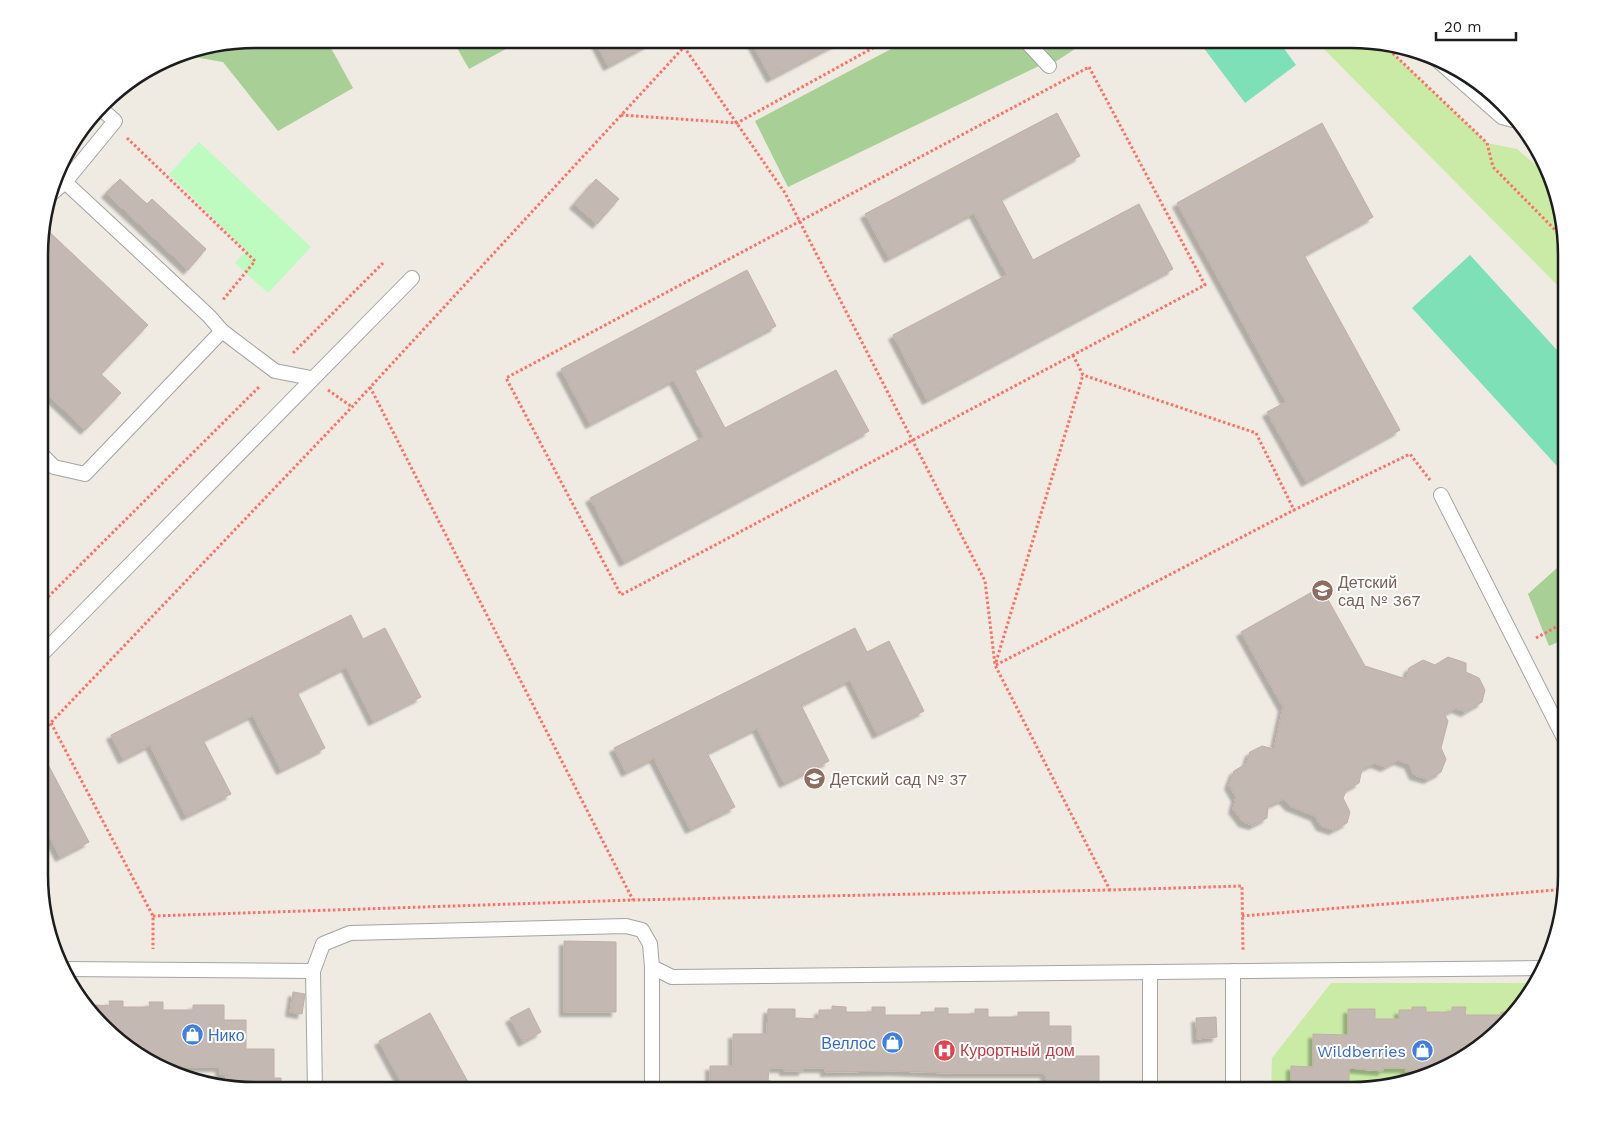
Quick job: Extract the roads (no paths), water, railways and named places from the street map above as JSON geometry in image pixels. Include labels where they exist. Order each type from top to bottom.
[{"type":"lane","points":[[1032,48],[1049,66]]},
{"type":"lane","points":[[1453,74],[1502,117],[1507,118]]},
{"type":"lane","points":[[58,188],[115,121],[104,112]]},
{"type":"lane","points":[[65,182],[209,316],[222,332],[275,371],[311,378]]},
{"type":"lane","points":[[48,648],[311,378],[412,278]]},
{"type":"lane","points":[[48,460],[54,466],[86,474],[222,332]]},
{"type":"lane","points":[[1441,495],[1558,726]]},
{"type":"lane","points":[[315,1082],[313,971],[323,944],[350,933],[626,926],[642,930],[650,944],[652,967],[652,1082]]},
{"type":"lane","points":[[652,967],[672,977],[1536,968]]},
{"type":"lane","points":[[70,969],[313,971]]},
{"type":"lane","points":[[1233,1082],[1238,971]]},
{"type":"lane","points":[[1150,972],[1150,1082]]},
{"type":"place","name":"Детский сад № 367","points":[[1322,591]]},
{"type":"place","name":"Детский сад № 37","points":[[814,779]]},
{"type":"place","name":"Нико","points":[[192,1035]]},
{"type":"place","name":"Веллос","points":[[892,1043]]},
{"type":"place","name":"Курортный дом","points":[[944,1050]]},
{"type":"place","name":"Wildberries","points":[[1422,1051]]}]
